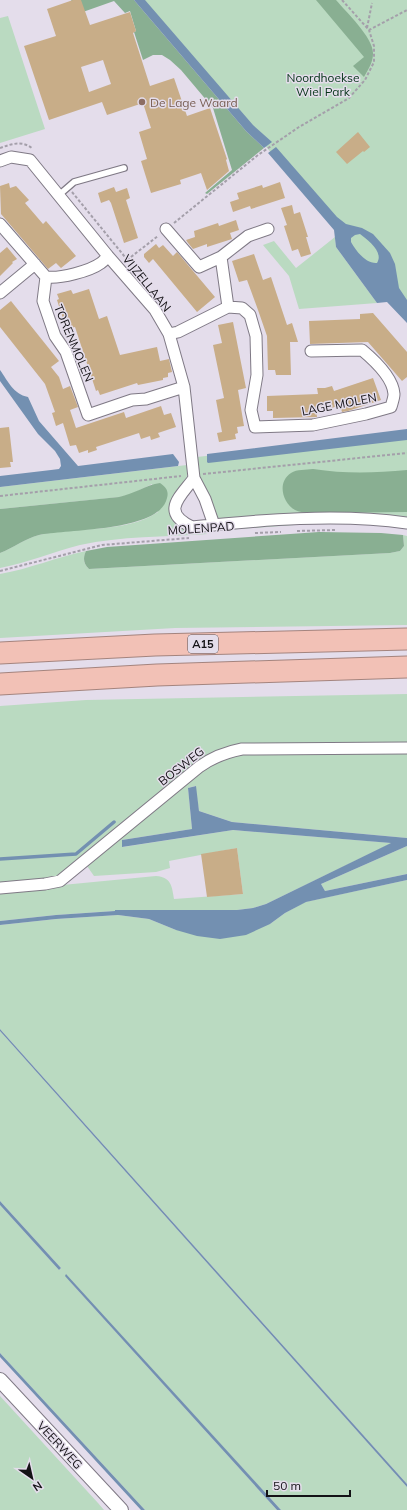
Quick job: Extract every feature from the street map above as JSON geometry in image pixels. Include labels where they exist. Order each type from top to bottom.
[{"type":"highway","name":"A15","points":[[0,653],[155,645],[407,639]]},
{"type":"highway","points":[[0,684],[157,675],[407,668]]},
{"type":"street","name":"VIJZELLAAN","points":[[0,161],[11,157],[30,160],[108,256],[155,310],[169,334],[184,387],[194,478],[205,499],[214,524]]},
{"type":"street","points":[[0,224],[46,277],[54,278],[72,275],[101,263],[108,256]]},
{"type":"street","points":[[166,229],[200,267],[222,257],[248,236],[268,229]]},
{"type":"street","points":[[169,334],[178,332],[228,307],[222,257]]},
{"type":"street","points":[[0,293],[35,264]]},
{"type":"street","name":"TORENMOLEN","points":[[46,277],[43,301],[55,336],[66,352],[88,415],[132,400],[146,399],[184,387]]},
{"type":"street","name":"LAGE MOLEN","points":[[228,307],[242,308],[250,315],[256,336],[257,375],[251,410],[255,427],[313,425],[366,414],[391,406],[394,395],[392,384],[376,362],[362,350],[311,351]]},
{"type":"street","points":[[194,478],[175,504],[174,511],[182,522],[192,527],[214,524],[333,519],[370,519],[407,523]]},
{"type":"street","name":"BOSWEG","points":[[0,888],[45,884],[60,881],[199,767],[211,758],[227,752],[242,749],[407,748]]},
{"type":"street","name":"VEERWEG","points":[[0,1380],[121,1510]]},
{"type":"lane","points":[[59,195],[74,182],[124,168]]},
{"type":"path","points":[[127,260],[258,155],[299,127],[349,98],[365,80],[374,62],[374,46],[368,29],[342,0]]},
{"type":"path","points":[[368,29],[372,3]]},
{"type":"path","points":[[368,29],[407,10]]},
{"type":"path","points":[[292,531],[341,530]]},
{"type":"path","name":"MOLENPAD","points":[[251,534],[286,531]]},
{"type":"path","name":"MOLENPAD","points":[[0,571],[102,544],[191,538]]},
{"type":"green space","points":[[71,0],[134,0],[246,131],[264,148],[207,194],[205,193],[232,170],[213,108],[181,70],[170,60],[162,55],[153,55],[143,60],[134,32],[136,31],[130,11],[125,13],[114,1],[80,13]]},
{"type":"green space","name":"Noordhoekse Wiel Park","points":[[141,0],[407,0],[407,315],[209,78]]},
{"type":"green space","points":[[316,0],[336,0],[369,40],[373,57],[364,77],[353,66],[364,57]]},
{"type":"green space","points":[[8,16],[45,129],[0,143],[0,18]]},
{"type":"green space","points":[[335,237],[336,247],[377,303],[299,309],[289,276],[263,245],[274,241],[296,268]]},
{"type":"green space","points":[[407,433],[407,521],[391,518],[212,531],[202,484],[199,481],[197,457]]},
{"type":"green space","points":[[187,465],[186,480],[177,490],[172,499],[170,507],[171,515],[175,523],[181,528],[188,531],[208,534],[127,538],[96,542],[80,545],[0,568],[0,553],[34,536],[54,532],[116,527],[145,519],[158,512],[152,484],[132,494],[120,497],[0,509],[0,487]]},
{"type":"green space","points":[[313,469],[337,472],[383,472],[407,470],[407,512],[307,513],[295,510],[284,497],[284,481],[293,472]]},
{"type":"green space","points":[[160,483],[164,486],[168,493],[167,498],[161,509],[148,517],[131,523],[111,527],[39,535],[29,538],[0,553],[0,509],[119,497]]},
{"type":"green space","points":[[319,532],[381,533],[403,535],[404,546],[400,551],[390,553],[89,569],[84,560],[86,551],[107,547]]},
{"type":"green space","points":[[403,535],[407,536],[407,625],[175,628],[0,638],[0,574],[86,551],[84,561],[89,569],[390,553],[400,551],[404,546]]},
{"type":"green space","points":[[407,694],[407,747],[234,747],[91,853],[56,876],[27,883],[0,885],[0,706],[86,700]]},
{"type":"green space","points":[[407,751],[407,838],[232,822],[199,811],[195,786],[188,788],[192,829],[122,840],[123,847],[233,830],[392,843],[266,904],[253,908],[237,910],[115,910],[0,921],[0,891],[156,876],[168,880],[174,899],[243,894],[237,848],[169,861],[170,868],[156,872],[94,876],[87,866],[210,763],[229,754]]},
{"type":"green space","points":[[407,846],[407,874],[325,891],[321,884]]},
{"type":"green space","points":[[407,880],[407,1484],[0,1029],[0,925],[56,919],[118,915],[149,919],[176,930],[270,924],[285,913],[305,902]]},
{"type":"green space","points":[[0,1031],[407,1487],[407,1510],[281,1510],[66,1275],[73,1285],[277,1510],[145,1510],[0,1353],[0,1205],[59,1270],[61,1268],[0,1201]]},
{"type":"green space","points":[[0,1396],[98,1503],[104,1510],[0,1510]]},
{"type":"water","points":[[134,0],[145,0],[253,125],[272,142],[264,148],[246,131]]},
{"type":"water","points":[[276,147],[337,217],[346,224],[362,228],[373,234],[390,253],[395,264],[399,288],[407,300],[407,323],[387,302],[377,303],[336,247],[334,230],[268,153]],"holes":[[[360,234],[371,243],[377,251],[379,259],[377,263],[373,263],[365,259],[351,242],[351,238]]]},
{"type":"water","points":[[0,370],[8,383],[18,393],[28,397],[39,421],[78,466],[173,454],[179,462],[178,466],[0,487],[0,476],[59,469],[61,466],[60,459],[55,451],[38,434],[0,381]]},
{"type":"water","points":[[407,429],[407,440],[207,462],[207,454]]},
{"type":"water","points":[[196,786],[199,811],[232,822],[407,838],[407,846],[321,884],[325,891],[407,874],[407,880],[306,902],[285,913],[270,924],[246,935],[220,939],[197,936],[176,930],[149,919],[118,915],[56,919],[0,925],[0,921],[115,910],[237,910],[253,908],[266,904],[391,843],[233,830],[122,847],[122,840],[192,829],[188,788]]},
{"type":"water","points":[[0,1029],[407,1484],[407,1487],[0,1031]]},
{"type":"water","points":[[0,1201],[61,1268],[59,1270],[0,1205]]},
{"type":"water","points":[[66,1274],[281,1510],[277,1510],[73,1285],[65,1276]]},
{"type":"water","points":[[0,1353],[145,1510],[141,1510],[0,1357]]},
{"type":"building","name":"De Lage Waard","points":[[73,0],[81,0],[90,25],[130,12],[136,31],[133,33],[150,86],[174,78],[187,116],[210,108],[227,159],[229,171],[207,190],[201,173],[180,180],[181,184],[151,193],[141,161],[147,159],[139,132],[151,128],[143,103],[107,115],[102,102],[49,120],[24,46],[56,36],[47,9]],"holes":[[[103,60],[111,84],[89,92],[81,67]]]},
{"type":"building","points":[[358,132],[370,147],[347,164],[336,152]]},
{"type":"building","points":[[280,182],[285,198],[251,209],[250,206],[233,212],[230,202],[239,199],[237,193],[262,185],[263,188]]},
{"type":"building","points":[[9,183],[10,188],[16,186],[29,200],[25,203],[43,224],[46,221],[76,256],[61,268],[56,263],[48,269],[1,214],[0,186]]},
{"type":"building","points":[[114,187],[116,192],[127,188],[130,198],[126,200],[138,238],[124,243],[111,203],[109,200],[101,203],[98,193]]},
{"type":"building","points":[[292,205],[294,214],[300,212],[308,237],[306,237],[311,254],[301,257],[298,249],[292,251],[284,226],[287,225],[281,208]]},
{"type":"building","points":[[236,220],[239,230],[230,233],[232,239],[207,247],[207,244],[193,249],[186,240],[195,237],[194,231],[218,223],[219,226]]},
{"type":"building","points":[[156,244],[159,248],[163,245],[173,256],[177,252],[215,297],[197,312],[153,259],[149,263],[144,257],[144,254]]},
{"type":"building","points":[[7,247],[17,259],[12,262],[13,263],[0,276],[0,253]]},
{"type":"building","points":[[254,254],[263,280],[271,277],[287,325],[292,323],[298,342],[290,342],[291,375],[276,375],[275,370],[268,370],[267,336],[247,280],[239,282],[232,261]]},
{"type":"building","points":[[89,289],[99,319],[107,316],[120,355],[157,347],[160,361],[169,359],[172,372],[168,373],[168,377],[163,378],[163,380],[138,385],[137,383],[100,395],[98,390],[96,391],[75,327],[69,329],[67,324],[65,325],[57,300],[59,299],[57,294],[71,290],[73,294]]},
{"type":"building","points":[[11,301],[59,361],[51,367],[59,377],[63,389],[70,386],[78,407],[70,410],[76,428],[124,412],[126,418],[161,406],[164,415],[171,413],[176,427],[158,433],[160,437],[151,440],[150,436],[141,439],[139,433],[96,447],[97,450],[88,453],[88,450],[79,453],[76,445],[70,446],[63,423],[56,426],[52,413],[55,412],[45,384],[0,327],[0,310]]},
{"type":"building","points":[[373,313],[407,352],[407,377],[402,381],[368,342],[310,344],[309,321],[360,319],[360,314]]},
{"type":"building","points":[[233,322],[246,388],[238,390],[244,426],[237,427],[238,433],[235,434],[236,439],[219,442],[217,433],[222,432],[216,400],[224,398],[213,345],[222,343],[218,325]]},
{"type":"building","points":[[373,378],[381,400],[348,411],[342,412],[340,405],[329,409],[316,409],[317,417],[273,418],[273,411],[267,411],[267,396],[318,394],[317,388],[332,386],[334,391]]},
{"type":"building","points":[[9,427],[13,462],[10,462],[11,467],[0,468],[0,428]]},
{"type":"building","points":[[237,848],[243,894],[207,897],[201,854]]},
{"type":"waterway","points":[[0,859],[76,854],[114,822]]},
{"type":"place","name":"De Lage Waard","points":[[142,102]]}]
